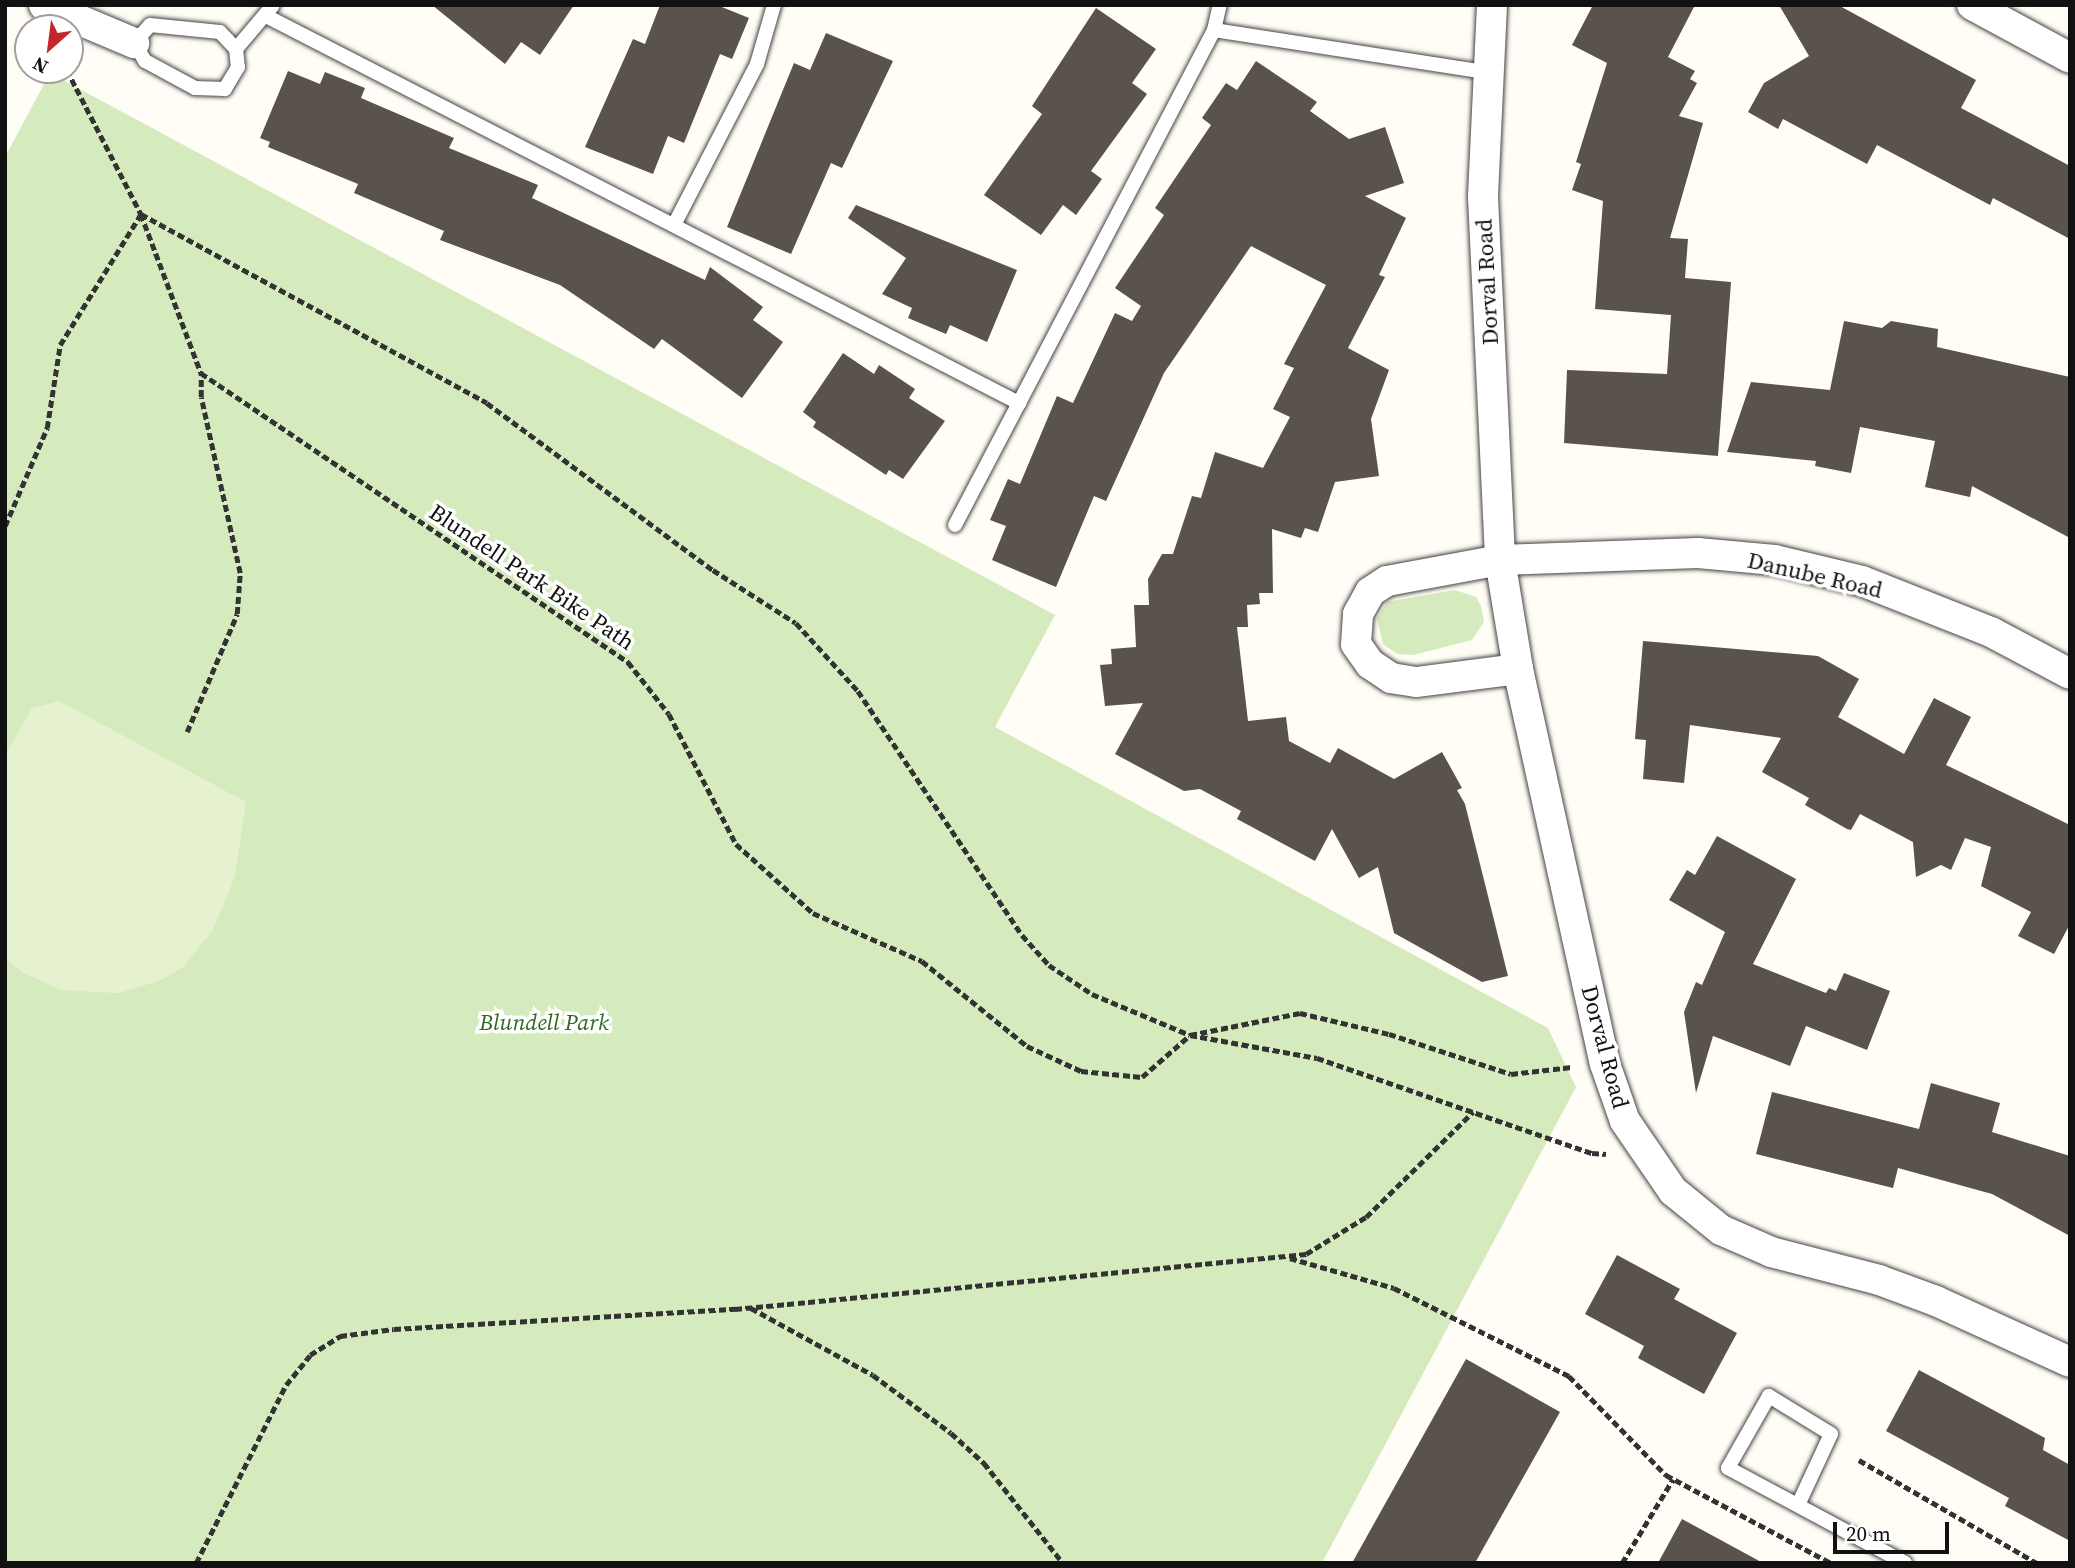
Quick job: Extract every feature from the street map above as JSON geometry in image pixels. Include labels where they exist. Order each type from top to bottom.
[{"type":"street","points":[[44,5],[134,43]]},
{"type":"street","name":"Dorval Road","points":[[1492,5],[1491,73],[1483,197],[1500,560],[1518,669],[1605,1063],[1625,1121],[1646,1156],[1673,1191],[1721,1230],[1771,1252],[1879,1280],[1936,1301],[2070,1362]]},
{"type":"street","points":[[1972,5],[2070,58]]},
{"type":"street","name":"Danube Road","points":[[1500,560],[1698,553],[1775,560],[1861,581],[1926,604],[1991,632],[2070,674]]},
{"type":"street","points":[[1500,560],[1387,581],[1370,592],[1358,614],[1356,644],[1370,664],[1391,678],[1416,682],[1518,669]]},
{"type":"lane","points":[[675,223],[757,64],[774,5]]},
{"type":"lane","points":[[955,525],[1214,30],[1220,5]]},
{"type":"lane","points":[[236,49],[269,11],[675,223],[711,248],[1019,403]]},
{"type":"lane","points":[[150,25],[220,32],[236,49],[238,67],[225,89],[195,88],[145,61],[134,43],[150,25]]},
{"type":"lane","points":[[1214,30],[1491,73]]},
{"type":"lane","points":[[1797,1505],[1831,1434],[1769,1396],[1728,1468],[1905,1563]]},
{"type":"path","points":[[74,84],[141,214],[201,373],[201,397],[240,573],[237,614],[187,732]]},
{"type":"path","points":[[5,526],[47,428],[60,345],[141,214]]},
{"type":"path","points":[[141,214],[487,403],[713,570],[796,623],[858,691],[1022,935],[1049,965],[1092,994],[1190,1035],[1317,1058],[1592,1153],[1646,1156]]},
{"type":"path","name":"Blundell Park Bike Path","points":[[201,373],[628,662],[669,714],[736,844],[813,913],[922,961],[1027,1046],[1081,1071],[1142,1077],[1190,1035],[1300,1013],[1389,1034],[1511,1074],[1605,1063]]},
{"type":"path","points":[[196,1563],[286,1385],[310,1355],[340,1336],[394,1329],[751,1308],[1287,1258],[1306,1254],[1366,1217],[1473,1112]]},
{"type":"path","points":[[1287,1258],[1394,1288],[1569,1376],[1673,1479],[1831,1563]]},
{"type":"path","points":[[751,1308],[873,1375],[951,1433],[984,1463],[1063,1563]]},
{"type":"path","points":[[1859,1460],[2037,1563]]},
{"type":"path","points":[[1622,1563],[1673,1479]]},
{"type":"green space","name":"Blundell Park","points":[[44,84],[70,84],[1055,615],[995,727],[1548,1028],[1576,1087],[1322,1563],[5,1563],[5,157]]},
{"type":"green space","points":[[1455,590],[1476,597],[1481,606],[1484,622],[1472,640],[1413,655],[1397,654],[1383,644],[1377,619],[1387,602]]},
{"type":"green space","points":[[59,701],[246,802],[235,876],[213,930],[183,967],[162,980],[119,993],[60,990],[24,973],[5,958],[5,755],[32,708]]},
{"type":"building","points":[[432,5],[574,5],[540,55],[521,42],[505,64]]},
{"type":"building","points":[[660,5],[717,5],[749,18],[732,59],[720,54],[684,143],[668,136],[653,174],[585,147],[633,39],[645,44]]},
{"type":"building","points":[[1593,5],[1695,5],[1668,57],[1695,71],[1690,79],[1697,83],[1679,116],[1703,123],[1670,238],[1688,239],[1685,278],[1731,282],[1718,456],[1564,443],[1567,370],[1667,374],[1671,315],[1595,309],[1603,201],[1572,190],[1581,164],[1576,162],[1607,63],[1572,45]]},
{"type":"building","points":[[1779,5],[1838,5],[1976,80],[1961,108],[2070,166],[2070,239],[1993,198],[1990,205],[1877,145],[1867,164],[1783,119],[1778,129],[1748,112],[1764,83],[1809,56]]},
{"type":"building","points":[[1096,8],[1156,49],[1132,83],[1147,94],[1091,171],[1102,179],[1076,215],[1063,205],[1041,235],[984,195],[1042,114],[1032,106]]},
{"type":"building","points":[[826,33],[893,61],[842,168],[831,163],[791,254],[727,227],[794,63],[810,70]]},
{"type":"building","points":[[1256,61],[1317,102],[1310,111],[1349,139],[1385,127],[1404,183],[1365,196],[1406,218],[1379,275],[1385,277],[1348,348],[1389,370],[1371,419],[1379,476],[1335,482],[1318,532],[1305,528],[1301,538],[1272,529],[1273,593],[1259,593],[1260,604],[1247,605],[1248,627],[1237,627],[1248,721],[1286,717],[1289,741],[1330,763],[1338,748],[1394,779],[1442,752],[1462,788],[1457,790],[1465,804],[1508,976],[1482,982],[1394,933],[1378,867],[1359,878],[1332,829],[1315,861],[1237,819],[1241,811],[1200,789],[1184,791],[1115,754],[1143,703],[1105,706],[1100,665],[1112,664],[1111,649],[1136,647],[1134,605],[1149,605],[1148,579],[1162,554],[1173,554],[1192,496],[1201,498],[1215,452],[1263,468],[1290,417],[1273,409],[1294,368],[1284,364],[1326,285],[1251,246],[1164,373],[1106,501],[1094,496],[1056,587],[992,560],[1006,526],[990,520],[1008,479],[1020,484],[1057,396],[1073,403],[1115,313],[1132,321],[1141,306],[1115,288],[1164,215],[1155,208],[1211,125],[1202,118],[1226,83],[1237,90]]},
{"type":"building","points":[[288,71],[320,84],[325,72],[365,88],[361,98],[454,138],[449,148],[538,185],[532,198],[705,280],[710,267],[763,307],[753,320],[783,342],[742,398],[662,339],[654,349],[560,285],[440,240],[444,231],[354,193],[358,184],[268,147],[270,142],[260,138]]},
{"type":"building","points":[[856,205],[1017,270],[987,342],[950,325],[946,334],[908,318],[912,308],[882,294],[906,258],[848,218]]},
{"type":"building","points":[[1844,321],[1882,328],[1891,321],[1938,329],[1937,347],[2070,377],[2070,538],[1972,486],[1970,497],[1925,487],[1935,441],[1860,427],[1851,473],[1815,466],[1816,461],[1727,452],[1751,382],[1830,390]]},
{"type":"building","points":[[843,353],[874,374],[879,365],[915,389],[909,398],[945,421],[903,479],[889,470],[886,475],[813,427],[816,422],[803,412]]},
{"type":"building","points":[[1643,641],[1818,656],[1859,679],[1838,717],[1904,754],[1934,698],[1971,717],[1946,765],[2070,825],[2070,924],[2054,954],[2018,936],[2031,912],[1981,886],[1991,847],[1965,838],[1951,870],[1941,865],[1916,877],[1913,842],[1860,814],[1851,830],[1847,829],[1805,805],[1809,798],[1762,772],[1781,738],[1690,725],[1684,783],[1643,779],[1646,740],[1635,739]]},
{"type":"building","points":[[1717,836],[1796,879],[1753,964],[1826,993],[1829,988],[1836,991],[1844,973],[1890,991],[1867,1050],[1806,1026],[1790,1066],[1713,1036],[1696,1093],[1684,1012],[1696,982],[1702,985],[1725,932],[1669,900],[1687,870],[1695,875]]},
{"type":"building","points":[[1931,1083],[2000,1103],[1992,1132],[2070,1156],[2070,1236],[1992,1194],[1898,1168],[1893,1188],[1756,1154],[1772,1092],[1919,1129]]},
{"type":"building","points":[[1617,1255],[1680,1289],[1674,1299],[1737,1333],[1704,1394],[1638,1358],[1644,1346],[1585,1314]]},
{"type":"building","points":[[1466,1359],[1560,1412],[1475,1563],[1352,1563]]},
{"type":"building","points":[[1919,1370],[2045,1438],[2043,1450],[2070,1465],[2070,1541],[2005,1506],[2009,1498],[1886,1431]]},
{"type":"building","points":[[1682,1519],[1763,1563],[1658,1563]]}]
